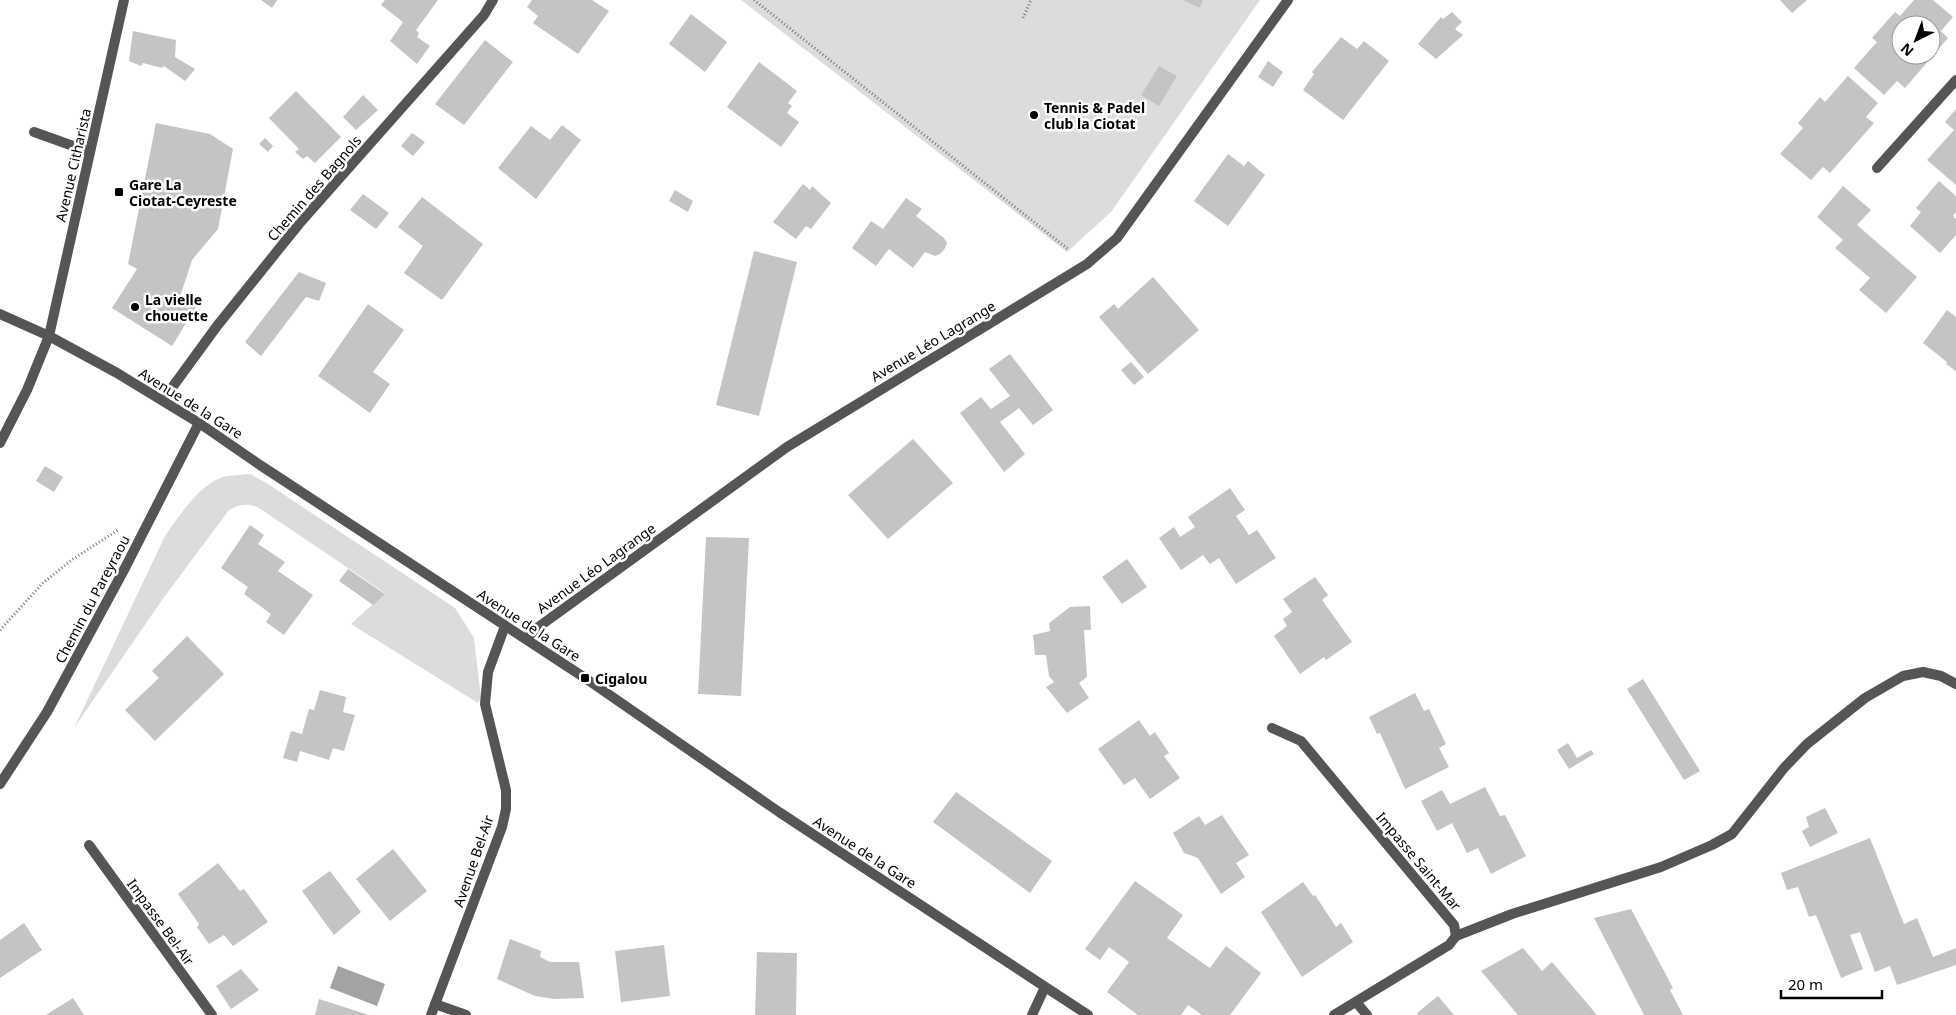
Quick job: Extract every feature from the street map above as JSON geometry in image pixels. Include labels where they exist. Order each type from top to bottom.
[{"type":"street","name":"Avenue Citharista","points":[[0,443],[27,390],[49,336],[124,0]]},
{"type":"street","name":"Chemin des Bagnols","points":[[163,400],[217,326],[299,224],[484,15],[493,0]]},
{"type":"street","name":"Avenue Léo Lagrange","points":[[526,639],[537,628],[787,447],[1086,264],[1117,238],[1288,0]]},
{"type":"street","points":[[1877,168],[1956,80]]},
{"type":"street","points":[[34,132],[90,152]]},
{"type":"street","name":"Avenue de la Gare","points":[[0,314],[49,336],[163,400],[199,423],[526,639],[779,812],[1088,1015]]},
{"type":"street","name":"Chemin du Pareyraou","points":[[0,784],[47,712],[129,560],[199,423]]},
{"type":"street","name":"Avenue Bel-Air","points":[[431,1015],[502,827],[506,809],[506,790],[485,704],[488,672],[506,626]]},
{"type":"street","points":[[1334,1015],[1449,945],[1456,936],[1512,914],[1661,867],[1712,845],[1732,834],[1784,768],[1807,744],[1865,698],[1903,676],[1923,672],[1942,676],[1956,684]]},
{"type":"street","name":"Impasse Saint-Mar","points":[[1272,728],[1301,741],[1454,925],[1456,936]]},
{"type":"street","name":"Impasse Bel-Air","points":[[89,845],[212,1015]]},
{"type":"street","points":[[1032,1015],[1045,987]]},
{"type":"street","points":[[1356,1002],[1367,1015]]},
{"type":"street","points":[[435,1004],[466,1015]]},
{"type":"path","points":[[754,0],[1086,264]]},
{"type":"path","points":[[1023,18],[1031,0]]},
{"type":"path","points":[[0,630],[43,583],[72,560],[121,529]]},
{"type":"shaded area","name":"Tennis & Padel club la Ciotat","points":[[741,0],[1260,0],[1111,212],[1067,252]]},
{"type":"shaded area","points":[[250,474],[455,608],[474,638],[481,698],[478,703],[351,624],[385,593],[259,508],[244,505],[229,510],[162,600],[74,728],[170,528],[190,502],[206,486],[226,476]]},
{"type":"shaded area","points":[[338,966],[385,984],[377,1006],[330,988]]},
{"type":"building","points":[[261,0],[277,0],[272,8]]},
{"type":"building","points":[[385,0],[438,0],[416,30],[419,33],[417,37],[430,46],[417,64],[390,41],[403,22],[381,5]]},
{"type":"building","points":[[532,0],[592,0],[609,11],[578,54],[533,23],[538,16],[527,7]]},
{"type":"building","points":[[1183,0],[1203,0],[1200,8]]},
{"type":"building","points":[[1780,0],[1807,0],[1792,13]]},
{"type":"building","points":[[1914,0],[1933,0],[1953,17],[1941,31],[1941,15],[1901,15]]},
{"type":"building","points":[[1452,12],[1462,22],[1455,29],[1463,35],[1436,59],[1418,44],[1441,17],[1443,19]]},
{"type":"building","points":[[691,14],[727,42],[705,72],[669,44]]},
{"type":"building","points":[[1891,17],[1891,65],[1925,65],[1905,88],[1897,81],[1884,95],[1854,68],[1877,42],[1872,38]]},
{"type":"building","points":[[133,31],[176,40],[175,57],[195,69],[185,81],[164,66],[162,68],[143,63],[141,66],[129,61]]},
{"type":"building","points":[[1941,31],[1948,38],[1941,46]]},
{"type":"building","points":[[1341,37],[1357,49],[1364,41],[1389,61],[1343,120],[1303,90],[1314,74],[1312,72]]},
{"type":"building","points":[[485,40],[513,62],[464,125],[435,104]]},
{"type":"building","points":[[1268,61],[1283,72],[1273,87],[1258,77]]},
{"type":"building","points":[[759,62],[797,91],[788,103],[792,106],[787,113],[799,122],[781,147],[727,107]]},
{"type":"building","points":[[1159,66],[1177,76],[1159,106],[1141,95]]},
{"type":"building","points":[[1848,76],[1878,103],[1866,117],[1874,123],[1830,173],[1823,167],[1811,180],[1780,154],[1803,128],[1798,123],[1820,97],[1825,102]]},
{"type":"building","points":[[296,91],[341,137],[315,163],[307,156],[303,159],[295,152],[299,149],[269,118]]},
{"type":"building","points":[[363,95],[378,110],[356,130],[343,117]]},
{"type":"building","points":[[1956,109],[1956,185],[1927,160],[1954,130],[1945,122]]},
{"type":"building","points":[[156,123],[210,134],[233,149],[218,229],[192,260],[180,297],[196,307],[172,346],[112,308],[137,269],[128,264]]},
{"type":"building","points":[[562,125],[581,140],[536,199],[498,168],[531,126],[550,140]]},
{"type":"building","points":[[412,133],[425,142],[413,156],[401,146]]},
{"type":"building","points":[[265,138],[273,146],[268,152],[259,144]]},
{"type":"building","points":[[1228,154],[1244,166],[1248,161],[1265,175],[1228,226],[1194,201]]},
{"type":"building","points":[[1939,181],[1956,196],[1956,212],[1953,216],[1956,219],[1956,235],[1940,253],[1910,226],[1921,212],[1916,208]]},
{"type":"building","points":[[803,184],[810,190],[812,186],[831,203],[811,229],[806,226],[796,239],[773,222]]},
{"type":"building","points":[[1843,186],[1871,210],[1857,225],[1917,277],[1886,313],[1859,290],[1870,278],[1835,248],[1843,240],[1817,217]]},
{"type":"building","points":[[675,190],[693,201],[688,212],[669,201]]},
{"type":"building","points":[[363,194],[389,213],[376,229],[350,210]]},
{"type":"building","points":[[422,197],[483,244],[442,300],[404,273],[423,246],[398,227]]},
{"type":"building","points":[[906,198],[922,209],[916,216],[944,238],[947,243],[944,250],[935,256],[925,252],[913,268],[889,249],[876,266],[852,248],[871,221],[883,229]]},
{"type":"building","points":[[754,251],[797,262],[759,416],[716,405]]},
{"type":"building","points":[[299,272],[326,283],[319,301],[306,297],[261,356],[245,342]]},
{"type":"building","points":[[1153,277],[1199,330],[1148,374],[1099,317],[1114,304],[1118,309]]},
{"type":"building","points":[[368,304],[404,330],[373,372],[390,384],[370,413],[318,376]]},
{"type":"building","points":[[1947,310],[1956,317],[1956,371],[1923,343]]},
{"type":"building","points":[[1010,354],[1053,410],[1033,425],[1019,408],[1000,422],[1025,454],[1004,472],[960,413],[981,397],[991,409],[1010,396],[989,369]]},
{"type":"building","points":[[1131,362],[1144,377],[1134,385],[1121,370]]},
{"type":"building","points":[[913,439],[953,483],[888,539],[848,495]]},
{"type":"building","points":[[45,466],[63,477],[54,492],[36,481]]},
{"type":"building","points":[[1230,488],[1245,510],[1236,516],[1249,535],[1257,530],[1276,558],[1236,584],[1219,558],[1210,564],[1203,555],[1181,570],[1159,538],[1174,527],[1180,537],[1195,527],[1188,517]]},
{"type":"building","points":[[250,525],[264,535],[258,544],[285,562],[278,571],[313,595],[284,635],[266,622],[271,614],[244,594],[248,587],[221,568]]},
{"type":"building","points":[[706,537],[749,538],[741,696],[698,694]]},
{"type":"building","points":[[1127,559],[1147,587],[1122,604],[1102,577]]},
{"type":"building","points":[[348,569],[385,594],[373,605],[339,581]]},
{"type":"building","points":[[1315,577],[1328,595],[1322,600],[1352,642],[1326,660],[1324,657],[1300,674],[1274,636],[1287,626],[1283,619],[1292,612],[1283,599]]},
{"type":"building","points":[[1090,606],[1091,630],[1084,630],[1087,677],[1079,683],[1089,698],[1067,713],[1046,687],[1054,682],[1049,676],[1046,655],[1035,655],[1033,635],[1050,631],[1049,623],[1070,607]]},
{"type":"building","points":[[187,636],[224,674],[155,741],[125,710],[159,678],[152,671]]},
{"type":"building","points":[[1643,679],[1700,771],[1684,780],[1627,689]]},
{"type":"building","points":[[320,690],[346,697],[343,712],[355,715],[344,751],[333,748],[329,760],[300,751],[297,762],[283,758],[291,731],[302,734],[309,709],[314,710]]},
{"type":"building","points":[[1415,693],[1424,711],[1429,709],[1446,744],[1439,748],[1449,767],[1405,789],[1380,733],[1377,734],[1369,717]]},
{"type":"building","points":[[1139,720],[1150,736],[1155,732],[1169,753],[1164,756],[1180,778],[1150,799],[1135,778],[1124,785],[1098,749]]},
{"type":"building","points":[[1568,743],[1577,758],[1591,750],[1594,754],[1569,769],[1557,750]]},
{"type":"building","points":[[1485,787],[1500,816],[1505,815],[1526,856],[1491,874],[1478,848],[1467,853],[1452,823],[1437,831],[1421,801],[1442,790],[1450,804]]},
{"type":"building","points":[[956,792],[1052,861],[1030,893],[933,822]]},
{"type":"building","points":[[1825,808],[1838,833],[1810,847],[1802,831],[1809,827],[1806,817]]},
{"type":"building","points":[[1222,815],[1249,855],[1236,863],[1245,877],[1221,894],[1198,858],[1184,853],[1173,833],[1199,816],[1205,825]]},
{"type":"building","points":[[1870,838],[1904,924],[1917,918],[1933,957],[1956,948],[1956,965],[1897,985],[1890,966],[1875,972],[1860,932],[1850,935],[1863,969],[1841,978],[1816,915],[1809,917],[1798,887],[1787,890],[1781,873]]},
{"type":"building","points":[[393,849],[427,891],[390,921],[356,879]]},
{"type":"building","points":[[218,863],[240,891],[244,889],[268,922],[233,946],[224,935],[209,944],[197,927],[199,924],[178,894]]},
{"type":"building","points":[[330,871],[361,912],[334,935],[302,891]]},
{"type":"building","points":[[1135,881],[1183,915],[1167,938],[1210,968],[1226,946],[1261,973],[1230,1015],[1202,1015],[1188,1005],[1181,1015],[1138,1015],[1107,992],[1129,962],[1109,947],[1100,960],[1085,949]]},
{"type":"building","points":[[1303,882],[1313,896],[1315,895],[1336,927],[1341,923],[1353,942],[1302,977],[1261,912]]},
{"type":"building","points":[[1631,909],[1673,988],[1670,990],[1683,1015],[1644,1015],[1594,918]]},
{"type":"building","points":[[24,923],[42,950],[0,978],[0,940]]},
{"type":"building","points":[[510,939],[541,951],[540,957],[550,962],[579,962],[584,998],[554,999],[535,996],[497,979]]},
{"type":"building","points":[[664,945],[670,996],[621,1002],[615,951]]},
{"type":"building","points":[[1523,948],[1542,971],[1552,962],[1597,1015],[1518,1015],[1481,971]]},
{"type":"building","points":[[757,952],[797,953],[796,1015],[755,1015]]},
{"type":"building","points":[[241,969],[259,990],[231,1009],[216,986]]},
{"type":"building","points":[[1438,996],[1454,1015],[1418,1015],[1417,1013]]},
{"type":"building","points":[[73,998],[84,1015],[46,1015]]},
{"type":"building","points":[[319,999],[369,1015],[315,1015]]},
{"type":"place","name":"Tennis & Padel club la Ciotat","points":[[1034,115]]},
{"type":"place","name":"Gare La Ciotat-Ceyreste","points":[[119,192]]},
{"type":"place","name":"La vielle chouette","points":[[135,307]]},
{"type":"place","name":"Cigalou","points":[[585,678]]}]
